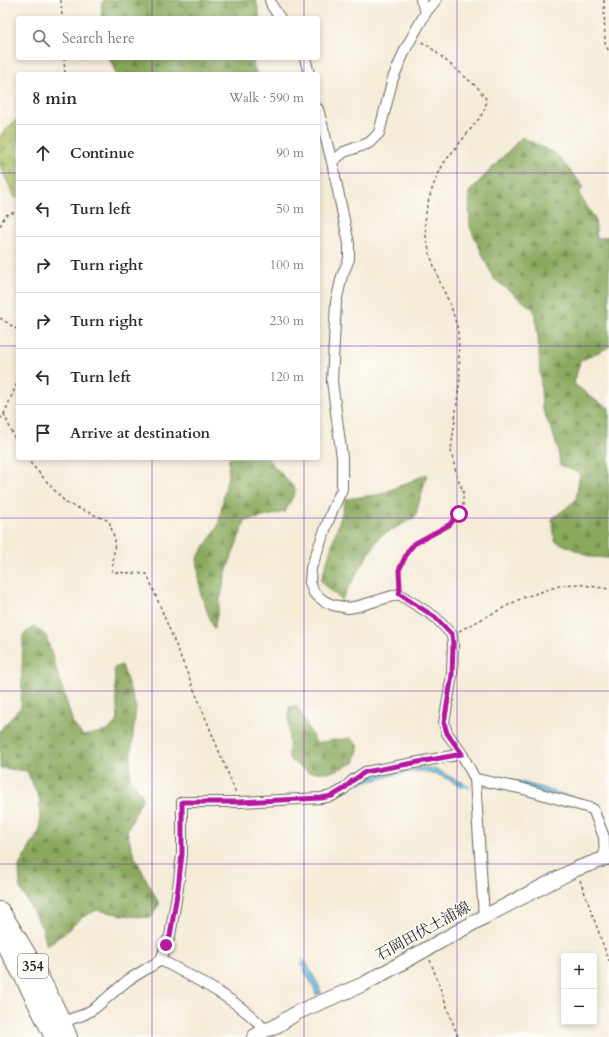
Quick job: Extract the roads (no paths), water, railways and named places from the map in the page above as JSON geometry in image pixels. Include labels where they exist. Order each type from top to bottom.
[{"type":"highway","name":"354","points":[[0,911],[36,971],[61,1032]]},
{"type":"highway","name":"354","points":[[0,936],[27,984],[61,1032]]},
{"type":"main road","name":"石岡田伏土浦線","points":[[260,1034],[273,1028],[298,1012],[364,984],[484,917],[576,869],[607,858]]},
{"type":"street","points":[[270,0],[279,16]]},
{"type":"street","points":[[421,0],[426,12]]},
{"type":"street","points":[[332,162],[344,152],[369,143],[379,133],[393,78],[412,37],[426,12],[436,0]]},
{"type":"street","points":[[306,60],[308,72]]},
{"type":"street","points":[[320,116],[350,244],[349,259],[342,276],[336,302],[332,381],[342,458],[342,489],[332,511],[311,568],[310,582],[314,594],[324,601],[348,608],[399,594],[435,617],[452,635],[452,675],[444,723],[447,733],[462,754],[475,779],[484,917]]},
{"type":"street","points":[[61,1032],[83,1015],[95,1008],[128,980],[161,960],[170,936],[178,888],[182,854],[182,802],[240,802],[321,798],[332,796],[344,789],[365,772],[462,754]]},
{"type":"street","points":[[475,779],[524,789],[593,809],[604,836],[607,858]]},
{"type":"street","points":[[161,960],[195,978],[231,1001],[256,1020],[260,1034]]},
{"type":"water","points":[[429,768],[440,771],[464,783],[463,787],[441,776],[421,771],[389,776],[367,782],[365,778],[399,769]]},
{"type":"water","points":[[490,776],[525,783],[598,805],[609,832],[609,844],[595,808],[489,780]]},
{"type":"water","points":[[306,962],[319,986],[321,993],[316,995],[314,988],[301,964]]},
{"type":"waterway","points":[[360,784],[368,780]]},
{"type":"waterway","points":[[461,784],[469,787]]},
{"type":"waterway","points":[[303,960],[305,966]]}]
